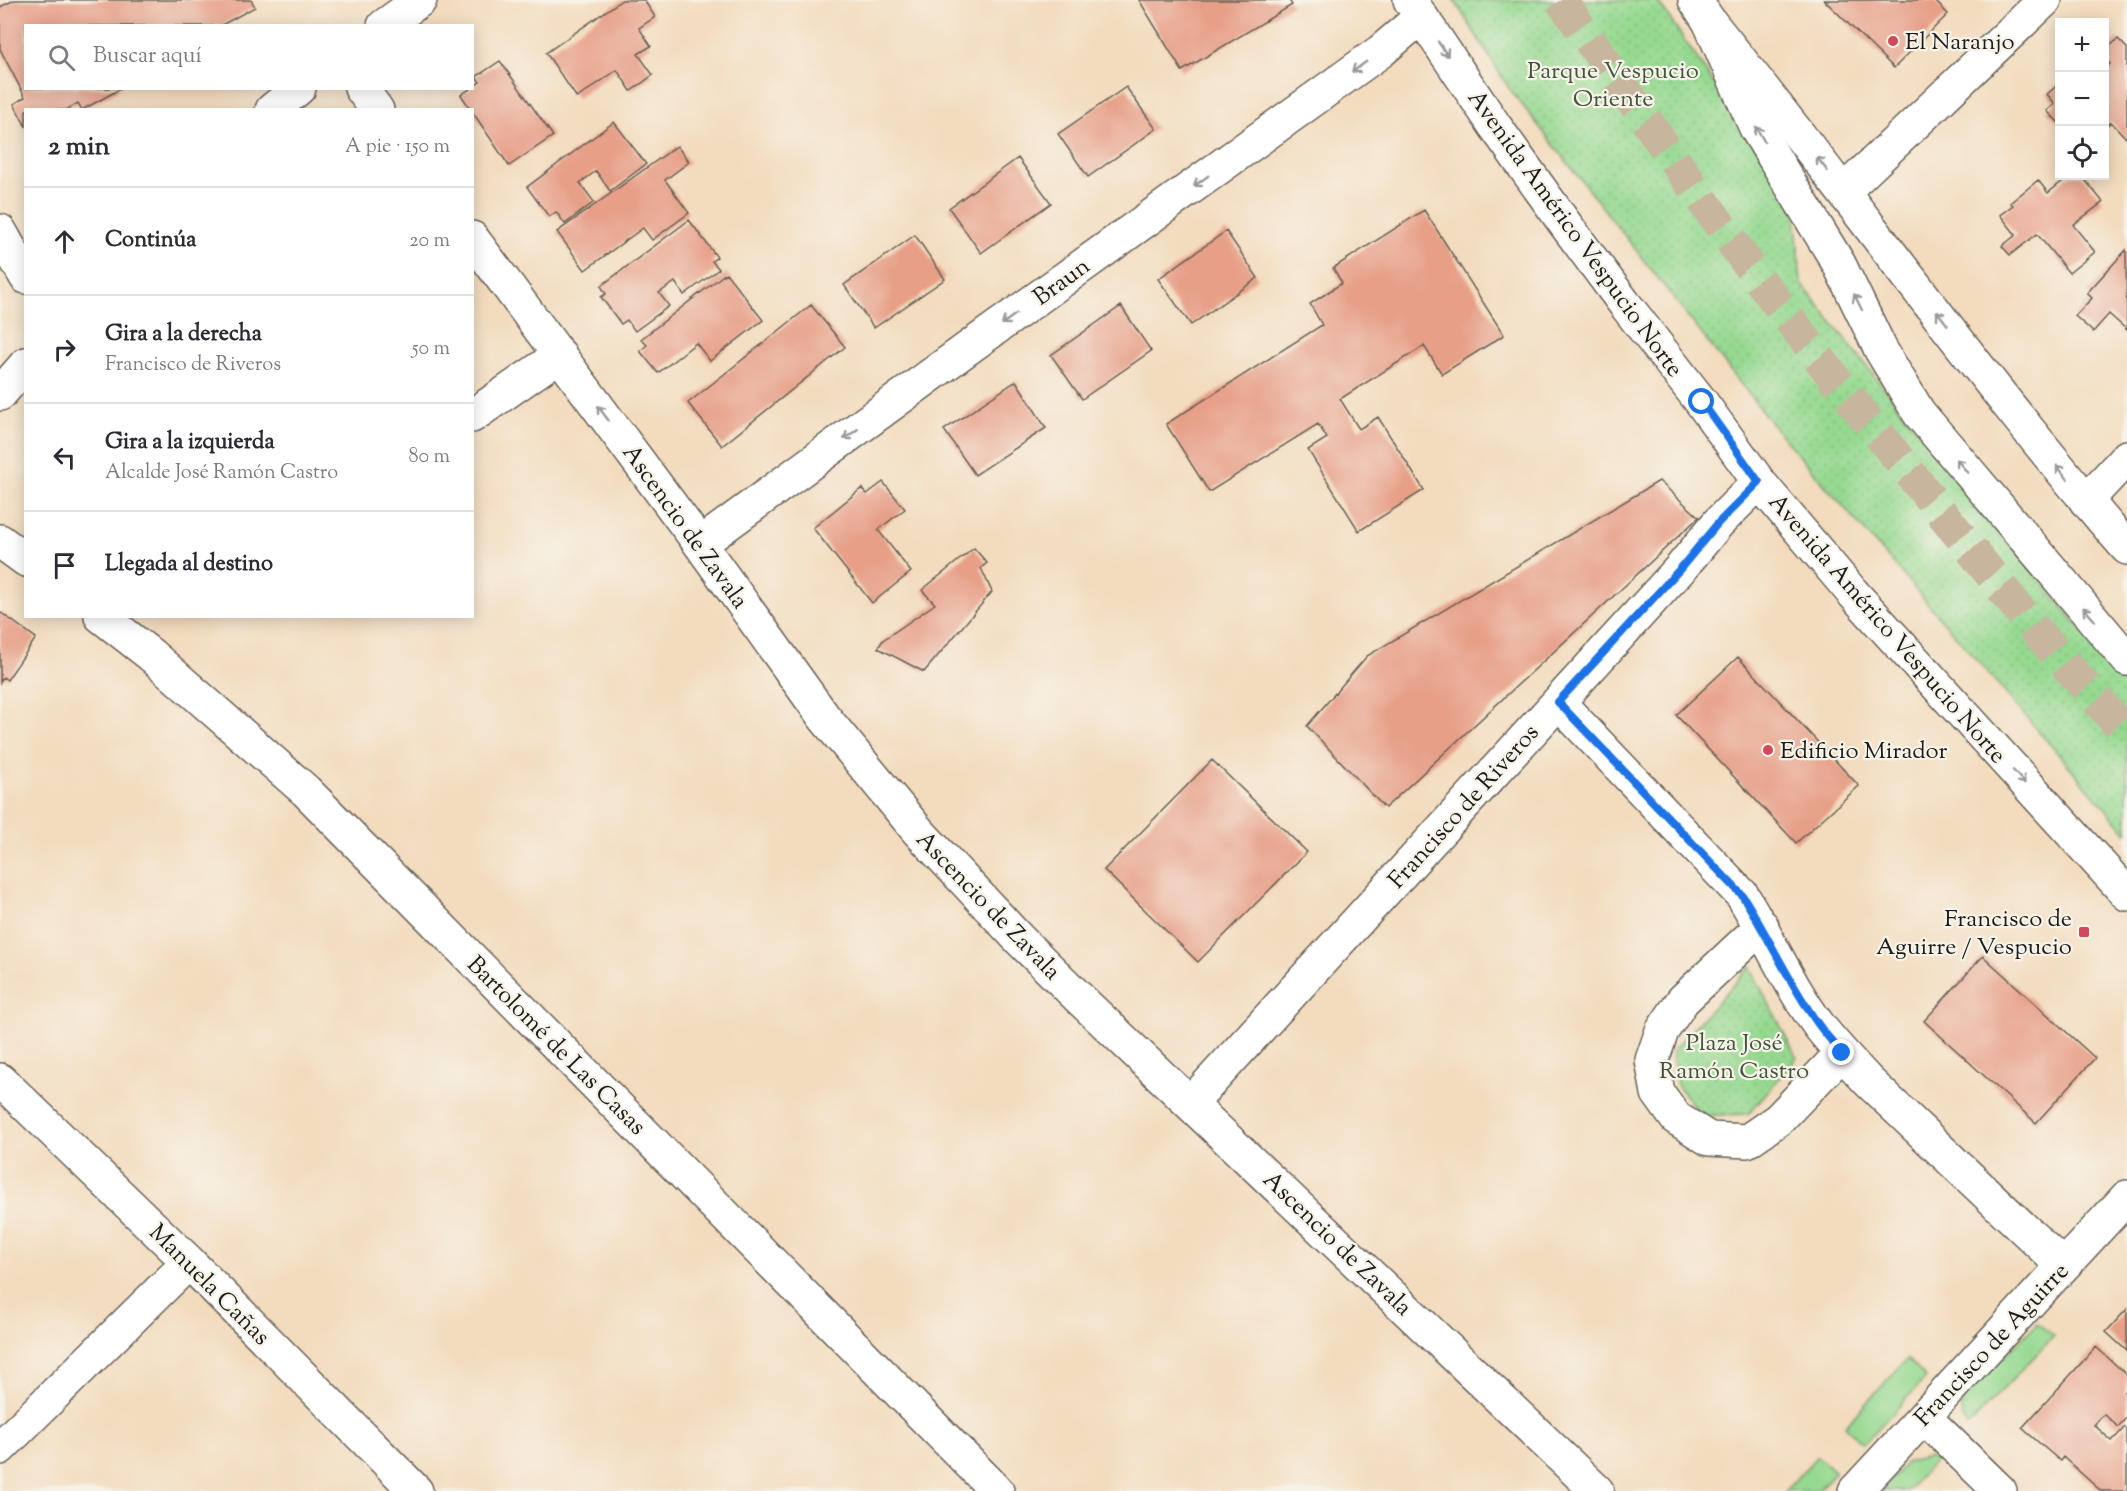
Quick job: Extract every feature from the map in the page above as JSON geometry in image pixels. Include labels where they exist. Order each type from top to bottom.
[{"type":"main road","points":[[387,24],[420,0]]},
{"type":"main road","points":[[1844,191],[2045,0]]},
{"type":"main road","name":"Avenida Américo Vespucio Norte","points":[[1416,8],[1563,221],[1702,402],[1759,482],[1852,592],[2127,894]]},
{"type":"main road","name":"Braun","points":[[700,544],[1381,51],[1416,8]]},
{"type":"main road","points":[[1702,11],[2016,413],[2127,549]]},
{"type":"main road","points":[[1702,11],[1756,128],[1839,264],[1881,350],[1919,413],[2127,658]]},
{"type":"main road","points":[[274,108],[297,90]]},
{"type":"main road","points":[[362,90],[376,108]]},
{"type":"main road","points":[[0,231],[24,273]]},
{"type":"main road","name":"Ascencio de Zavala","points":[[474,241],[700,544],[824,717],[918,831],[1019,939],[1598,1491]]},
{"type":"main road","points":[[474,416],[560,355]]},
{"type":"main road","points":[[0,394],[24,366]]},
{"type":"main road","points":[[2086,501],[2127,457]]},
{"type":"main road","name":"Francisco de Riveros","points":[[1191,1103],[1680,569],[1718,523],[1759,482]]},
{"type":"main road","points":[[0,541],[24,559]]},
{"type":"main road","name":"Bartolomé de Las Casas","points":[[103,618],[151,655],[306,791],[997,1491]]},
{"type":"main road","points":[[1558,702],[1742,895],[1777,958],[1819,1025],[1842,1053],[1869,1082],[2063,1266]]},
{"type":"main road","points":[[1761,926],[1683,1000],[1662,1031],[1652,1060],[1658,1093],[1676,1118],[1709,1139],[1747,1141],[1779,1119],[1842,1053]]},
{"type":"main road","name":"Manuela Cañas","points":[[0,1080],[189,1262],[416,1491]]},
{"type":"main road","name":"Francisco de Aguirre","points":[[1855,1491],[2127,1197]]},
{"type":"main road","points":[[0,1448],[189,1262]]},
{"type":"main road","points":[[1924,1418],[2000,1491]]},
{"type":"green space","name":"Parque Vespucio Oriente","points":[[1454,0],[1657,0],[1794,200],[1801,283],[1947,468],[2127,684],[2127,833],[1776,429],[1509,88]]},
{"type":"green space","name":"Plaza José Ramón Castro","points":[[1750,967],[1797,1058],[1748,1114],[1702,1116],[1677,1085],[1672,1051]]},
{"type":"green space","points":[[2037,1323],[2054,1336],[1968,1426],[1961,1413],[1963,1399]]},
{"type":"green space","points":[[1907,1359],[1926,1378],[1863,1444],[1845,1426]]},
{"type":"green space","points":[[1817,1456],[1835,1472],[1818,1491],[1785,1491]]},
{"type":"green space","points":[[1928,1457],[1936,1460],[1907,1491],[1881,1491],[1907,1462]]},
{"type":"building","points":[[14,0],[251,0],[255,7],[224,24],[24,24],[24,90],[118,90],[86,108],[81,108],[78,103],[69,108],[24,108],[24,123],[14,104],[25,97],[0,49],[0,7]]},
{"type":"building","points":[[622,0],[644,0],[655,17],[639,28],[651,46],[638,54],[653,75],[631,91],[617,70],[577,98],[546,53]]},
{"type":"building","points":[[1139,0],[1289,0],[1292,5],[1182,71]]},
{"type":"building","name":"El Naranjo","points":[[1824,0],[1934,0],[1948,14],[1894,68]]},
{"type":"building","points":[[2118,39],[2127,48],[2127,139],[2111,122],[2109,124],[2109,47]]},
{"type":"building","points":[[500,61],[553,136],[509,166],[474,114],[474,108],[470,108],[461,95],[468,90],[474,90],[474,86],[480,82],[476,77]]},
{"type":"building","points":[[1126,87],[1156,129],[1088,177],[1058,134]]},
{"type":"building","points":[[2055,87],[2055,104],[2047,94]]},
{"type":"building","points":[[2055,104],[2055,119],[2047,111]]},
{"type":"building","points":[[614,122],[646,164],[610,191],[596,171],[580,183],[594,202],[565,224],[556,212],[549,217],[527,187]]},
{"type":"building","points":[[677,146],[689,162],[665,180],[689,213],[652,240],[643,228],[585,270],[557,232]]},
{"type":"building","points":[[1018,158],[1051,203],[981,253],[949,208]]},
{"type":"building","points":[[2038,180],[2048,193],[2064,180],[2085,180],[2103,202],[2073,225],[2095,252],[2069,273],[2037,234],[2010,255],[2002,246],[2016,235],[2000,215],[2013,205],[2010,203]]},
{"type":"building","points":[[1424,210],[1504,335],[1442,374],[1424,346],[1340,399],[1359,429],[1378,417],[1424,490],[1359,531],[1308,450],[1327,438],[1318,424],[1209,492],[1166,424],[1322,325],[1310,304],[1342,283],[1333,268]]},
{"type":"building","points":[[689,220],[717,257],[712,261],[719,269],[684,295],[675,282],[659,293],[669,306],[635,331],[627,320],[621,324],[601,297],[606,294],[601,286]]},
{"type":"building","points":[[1226,231],[1258,278],[1191,325],[1158,279]]},
{"type":"building","points":[[915,235],[945,279],[874,328],[844,285]]},
{"type":"building","points":[[2126,250],[2127,330],[2109,314],[2093,332],[2075,316],[2092,298],[2087,293]]},
{"type":"building","points":[[726,273],[763,320],[710,361],[696,343],[658,373],[640,351],[647,345],[641,339]]},
{"type":"building","points":[[811,305],[845,347],[722,446],[688,403]]},
{"type":"building","points":[[1121,306],[1151,351],[1082,399],[1051,355]]},
{"type":"building","points":[[1016,381],[1046,428],[975,475],[944,430]]},
{"type":"building","points":[[1659,481],[1699,517],[1385,808],[1307,726],[1367,656]]},
{"type":"building","points":[[883,482],[905,509],[878,530],[911,572],[872,603],[813,528],[862,488],[867,494]]},
{"type":"building","points":[[974,548],[987,563],[981,568],[992,592],[924,672],[878,648],[883,640],[935,604],[922,590]]},
{"type":"building","points":[[0,612],[36,638],[7,680],[3,677],[0,682]]},
{"type":"building","name":"Edificio Mirador","points":[[1738,657],[1859,786],[1796,843],[1676,715]]},
{"type":"building","points":[[1212,760],[1307,852],[1198,962],[1104,870]]},
{"type":"building","points":[[1983,956],[2095,1058],[2036,1123],[1924,1021]]},
{"type":"building","points":[[2127,1309],[2127,1351],[2106,1332]]},
{"type":"building","points":[[2096,1347],[2127,1375],[2127,1388],[2124,1392],[2127,1395],[2127,1417],[2118,1427],[2104,1414],[2094,1425],[2112,1441],[2125,1427],[2127,1429],[2127,1491],[2101,1491],[2063,1457],[2060,1461],[2022,1428]]},
{"type":"tunnel","points":[[1561,0],[1749,266],[1844,391],[2038,633],[2127,734]]},
{"type":"place","name":"El Naranjo","points":[[1893,41]]},
{"type":"place","name":"Edificio Mirador","points":[[1768,750]]},
{"type":"place","name":"Francisco de Aguirre / Vespucio","points":[[2084,932]]},
{"type":"route","points":[[1702,402],[1759,482],[1718,523],[1680,569],[1558,702],[1742,895],[1777,958],[1819,1025],[1842,1053]]}]
